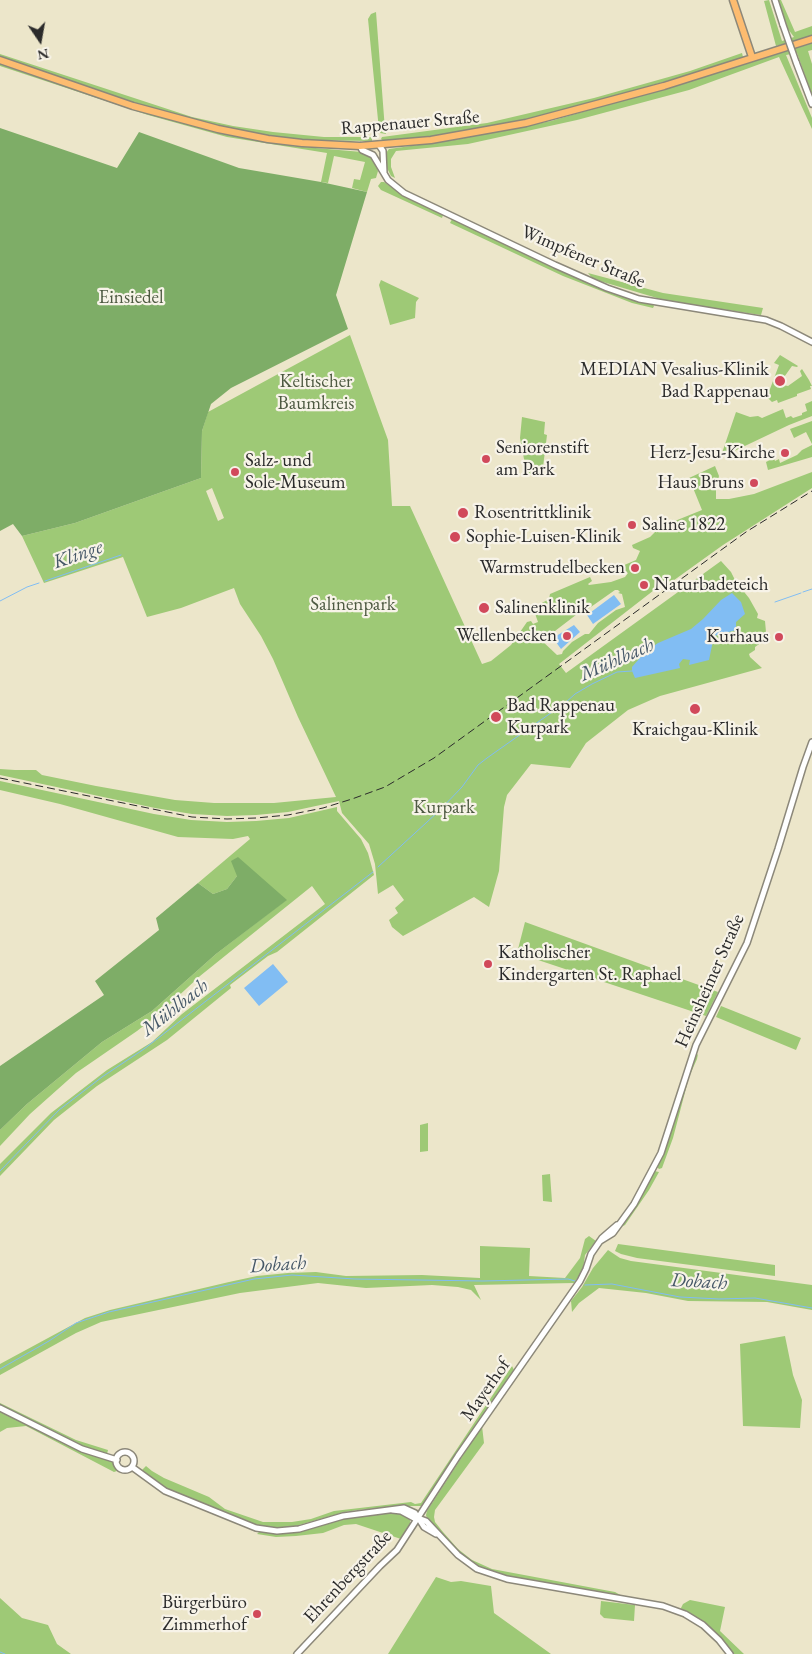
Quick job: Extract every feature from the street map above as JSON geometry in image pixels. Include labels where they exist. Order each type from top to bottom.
[{"type":"main road","points":[[733,0],[752,57]]},
{"type":"main road","name":"Rappenauer Straße","points":[[0,60],[133,106],[218,129],[268,139],[360,146],[439,139],[526,123],[619,99],[812,39]]},
{"type":"street","points":[[775,0],[812,104]]},
{"type":"street","points":[[377,160],[376,152],[379,145]]},
{"type":"street","points":[[379,145],[383,151],[384,174]]},
{"type":"street","name":"Wimpfener Straße","points":[[360,146],[362,150],[373,155],[388,180],[404,193],[607,288],[658,303],[766,320],[812,342]]},
{"type":"street","name":"Heinsheimer Straße","points":[[580,1281],[590,1254],[600,1241],[610,1237],[634,1204],[661,1153],[696,1045],[747,943],[812,742]]},
{"type":"street","name":"Mayerhof","points":[[418,1518],[458,1456],[580,1281]]},
{"type":"street","points":[[0,1408],[82,1449],[117,1460]]},
{"type":"street","points":[[128,1453],[134,1459],[132,1467],[128,1470],[122,1470],[118,1466],[117,1460],[121,1454],[128,1453]]},
{"type":"street","points":[[132,1467],[165,1490],[181,1498],[256,1528],[266,1530],[299,1529],[343,1516],[404,1508],[412,1510],[424,1527],[441,1538],[458,1555],[477,1569],[508,1579],[638,1601],[679,1612],[703,1626],[719,1640],[730,1654]]},
{"type":"street","name":"Ehrenbergstraße","points":[[296,1654],[396,1550],[418,1518]]},
{"type":"green space","points":[[769,0],[782,41],[794,37],[788,29],[778,0],[781,0],[795,32],[812,26],[812,36],[776,46],[764,1]]},
{"type":"green space","points":[[376,12],[386,134],[380,133],[379,130],[368,19],[371,14]]},
{"type":"green space","points":[[812,41],[812,50],[808,51],[812,64],[812,95],[797,53],[786,55],[812,118],[812,129],[779,57],[689,90],[577,120],[468,144],[396,151],[391,159],[391,167],[395,178],[391,176],[387,168],[386,153],[389,149],[454,140],[551,121],[696,79]]},
{"type":"green space","points":[[742,53],[743,57],[701,71],[553,114],[453,134],[383,141],[381,139],[382,137],[487,123],[594,98],[690,71]]},
{"type":"green space","points":[[0,54],[192,117],[273,132],[324,137],[372,137],[372,141],[304,140],[223,127],[151,108],[0,57]]},
{"type":"green space","points":[[0,63],[150,114],[192,125],[292,146],[362,152],[373,158],[378,171],[376,178],[371,179],[367,192],[352,188],[354,179],[360,180],[365,162],[334,156],[328,183],[321,182],[327,153],[227,137],[148,115],[0,66]]},
{"type":"green space","name":"Einsiedel","points":[[0,128],[117,168],[139,132],[239,168],[367,192],[336,295],[348,329],[231,388],[211,404],[202,431],[201,478],[75,523],[22,536],[13,524],[0,531]]},
{"type":"green space","points":[[381,182],[443,215],[442,218],[381,190],[378,186]]},
{"type":"green space","points":[[452,219],[560,271],[602,289],[652,303],[654,306],[653,308],[632,303],[563,276],[450,223]]},
{"type":"green space","points":[[588,273],[663,293],[763,308],[761,315],[667,301],[593,279]]},
{"type":"green space","points":[[381,280],[419,298],[416,302],[415,318],[390,325],[379,285]]},
{"type":"green space","points":[[350,335],[388,440],[392,506],[410,506],[482,664],[491,661],[511,645],[527,622],[531,621],[533,624],[538,622],[533,608],[549,599],[550,594],[590,577],[592,581],[589,585],[611,582],[625,577],[628,573],[622,566],[636,560],[640,551],[633,548],[632,545],[650,537],[660,527],[702,510],[689,478],[715,466],[719,476],[716,487],[716,499],[729,499],[754,494],[812,472],[812,488],[723,545],[670,583],[667,580],[559,664],[566,673],[721,561],[749,598],[758,614],[757,618],[765,621],[765,640],[749,654],[762,668],[660,696],[628,710],[586,743],[570,768],[531,764],[507,795],[504,807],[499,871],[489,907],[474,897],[403,936],[392,927],[389,920],[398,913],[395,908],[404,900],[393,885],[378,894],[375,864],[369,844],[342,813],[339,801],[288,812],[256,815],[192,814],[0,775],[0,769],[36,770],[42,775],[96,786],[175,800],[214,803],[274,803],[336,797],[273,659],[261,636],[240,604],[234,588],[181,608],[147,617],[123,557],[44,583],[22,536],[75,523],[201,478],[202,431],[208,412]],"holes":[[[212,488],[224,518],[218,521],[206,491]],[[615,590],[622,594],[625,607],[616,610],[598,623],[589,634],[585,634],[572,642],[562,654],[557,655],[540,639],[555,631],[585,608],[588,609]]]},
{"type":"green space","points":[[780,355],[798,366],[792,366],[782,380],[783,385],[788,386],[802,376],[800,371],[802,369],[812,386],[810,386],[811,389],[797,394],[797,396],[778,403],[777,400],[772,402],[766,396],[768,390],[765,389],[766,387],[770,389],[779,365],[774,363]]},
{"type":"green space","points":[[812,401],[812,416],[728,454],[722,453],[736,412],[750,417],[758,416],[762,418],[783,409],[786,418],[791,416],[793,418],[807,411],[805,404]]},
{"type":"green space","points":[[522,417],[545,422],[544,434],[547,435],[543,467],[536,466],[535,474],[529,474],[524,459],[520,438]]},
{"type":"green space","points":[[812,421],[812,444],[806,432],[794,438],[790,429]]},
{"type":"green space","points":[[812,445],[812,457],[768,470],[766,462],[774,458],[775,461],[779,459],[780,463]]},
{"type":"green space","points":[[0,781],[154,814],[191,820],[256,821],[289,818],[337,807],[337,811],[361,839],[368,853],[374,875],[277,952],[268,956],[230,985],[231,988],[167,1040],[97,1086],[54,1120],[0,1176],[0,1164],[51,1113],[107,1070],[152,1042],[182,1014],[325,904],[312,886],[200,976],[159,1014],[76,1073],[30,1114],[0,1146],[0,1130],[27,1104],[102,1042],[152,1011],[216,954],[286,900],[237,876],[227,889],[213,894],[198,883],[250,839],[248,836],[233,839],[178,837],[60,804],[0,790]]},
{"type":"green space","points":[[238,857],[287,900],[216,954],[152,1011],[102,1042],[27,1104],[0,1130],[0,1066],[104,995],[95,981],[159,930],[156,918],[198,883],[213,894],[227,889],[237,876],[231,861]]},
{"type":"green space","points":[[525,922],[718,992],[706,1016],[517,953]]},
{"type":"green space","points":[[721,1006],[801,1038],[796,1050],[716,1017]]},
{"type":"green space","points":[[698,1054],[689,1077],[673,1138],[662,1168],[659,1169],[657,1167],[694,1057]]},
{"type":"green space","points":[[428,1123],[428,1151],[420,1152],[420,1125]]},
{"type":"green space","points":[[654,1171],[659,1172],[649,1190],[625,1225],[621,1227],[621,1224],[644,1190]]},
{"type":"green space","points":[[550,1174],[552,1202],[543,1201],[542,1175]]},
{"type":"green space","points":[[589,1236],[596,1241],[585,1255],[583,1270],[574,1283],[474,1285],[481,1300],[471,1290],[432,1285],[366,1288],[318,1283],[240,1293],[101,1322],[76,1333],[0,1375],[0,1364],[85,1318],[110,1310],[257,1276],[288,1273],[316,1272],[346,1276],[422,1275],[480,1278],[480,1246],[530,1248],[529,1276],[565,1278],[580,1258],[585,1239]]},
{"type":"green space","points":[[618,1244],[775,1265],[775,1276],[637,1258],[615,1251]]},
{"type":"green space","points":[[608,1250],[620,1258],[631,1261],[812,1285],[812,1310],[767,1302],[688,1301],[646,1293],[599,1288],[579,1303],[572,1312],[571,1301],[593,1268]]},
{"type":"green space","points":[[785,1336],[793,1375],[802,1400],[800,1428],[743,1426],[740,1344]]},
{"type":"green space","points":[[512,1366],[514,1370],[421,1506],[358,1510],[292,1527],[266,1527],[254,1525],[167,1489],[142,1470],[146,1466],[164,1478],[209,1497],[225,1509],[263,1522],[292,1522],[311,1519],[334,1511],[411,1502],[415,1504],[421,1503]]},
{"type":"green space","points":[[0,1403],[76,1440],[108,1450],[107,1454],[82,1447],[0,1406]]},
{"type":"green space","points":[[0,1411],[80,1451],[113,1462],[117,1471],[114,1472],[26,1426],[7,1428],[0,1432]]},
{"type":"green space","points":[[482,1426],[484,1443],[435,1510],[435,1522],[443,1532],[458,1549],[472,1560],[492,1569],[615,1592],[624,1597],[501,1576],[483,1569],[465,1559],[427,1519],[427,1511]]},
{"type":"green space","points":[[391,1512],[402,1513],[410,1520],[410,1526],[401,1539],[356,1524],[344,1525],[323,1533],[296,1536],[276,1537],[257,1534],[260,1531],[280,1533],[298,1531],[340,1519]]},
{"type":"green space","points":[[436,1577],[451,1582],[461,1581],[491,1586],[494,1613],[551,1654],[388,1654]]},
{"type":"green space","points":[[0,1598],[22,1618],[48,1625],[57,1644],[71,1654],[0,1654]]},
{"type":"green space","points":[[690,1600],[725,1607],[720,1631],[744,1654],[733,1654],[723,1642],[682,1611],[683,1604]]},
{"type":"green space","points":[[601,1601],[635,1605],[634,1621],[604,1618],[600,1614]]},
{"type":"water","points":[[732,593],[741,602],[745,614],[736,622],[736,630],[714,636],[709,660],[689,665],[690,660],[683,659],[679,664],[680,668],[635,678],[632,667],[645,652],[658,643],[691,629],[721,600]]},
{"type":"water","points":[[614,595],[621,604],[593,624],[587,615]]},
{"type":"water","name":"Wellenbecken","points":[[574,625],[580,632],[561,649],[553,638]]},
{"type":"water","points":[[273,964],[288,982],[259,1006],[244,988]]},
{"type":"waterway","name":"Klinge","points":[[45,581],[121,555]]},
{"type":"waterway","name":"Klinge","points":[[0,601],[39,583]]},
{"type":"waterway","name":"Mühlbach","points":[[803,592],[812,589]]},
{"type":"waterway","name":"Mühlbach","points":[[775,602],[801,593]]},
{"type":"waterway","name":"Mühlbach","points":[[378,867],[439,811],[462,787],[478,765],[487,758],[575,694],[617,672],[632,671]]},
{"type":"waterway","name":"Mühlbach","points":[[0,1171],[59,1110],[102,1077],[144,1049],[373,872]]},
{"type":"waterway","name":"Dobach","points":[[0,1369],[76,1323],[109,1312],[254,1279],[292,1275],[355,1279],[483,1281],[568,1279],[575,1281]]},
{"type":"waterway","name":"Dobach","points":[[585,1285],[612,1284],[680,1297],[755,1298],[812,1308]]},
{"type":"waterway","name":"Mühlbach","points":[[0,1652],[5,1654]]},
{"type":"railway","points":[[0,778],[192,817],[227,819],[288,815],[323,808],[352,799],[385,787],[434,758],[746,532],[812,491]]},
{"type":"place","name":"MEDIAN Vesalius-Klinik Bad Rappenau","points":[[780,381]]},
{"type":"place","name":"Herz-Jesu-Kirche","points":[[785,453]]},
{"type":"place","name":"Seniorenstift am Park","points":[[486,459]]},
{"type":"place","name":"Salz- und Sole-Museum","points":[[235,472]]},
{"type":"place","name":"Haus Bruns","points":[[754,483]]},
{"type":"place","name":"Rosentrittklinik","points":[[463,513]]},
{"type":"place","name":"Saline 1822","points":[[632,525]]},
{"type":"place","name":"Sophie-Luisen-Klinik","points":[[455,537]]},
{"type":"place","name":"Warmstrudelbecken","points":[[635,568]]},
{"type":"place","name":"Naturbadeteich","points":[[644,585]]},
{"type":"place","name":"Salinenklinik","points":[[484,608]]},
{"type":"place","name":"Wellenbecken","points":[[567,636]]},
{"type":"place","name":"Kurhaus","points":[[779,637]]},
{"type":"place","name":"Kraichgau-Klinik","points":[[695,709]]},
{"type":"place","name":"Bad Rappenau Kurpark","points":[[496,717]]},
{"type":"place","name":"Katholischer Kindergarten St. Raphael","points":[[488,964]]},
{"type":"place","name":"Bürgerbüro Zimmerhof","points":[[257,1614]]},
{"type":"park label","name":"Keltischer Baumkreis","points":[[316,393]]},
{"type":"park label","name":"Salinenpark","points":[[353,605]]},
{"type":"park label","name":"Kurpark","points":[[444,808]]}]
